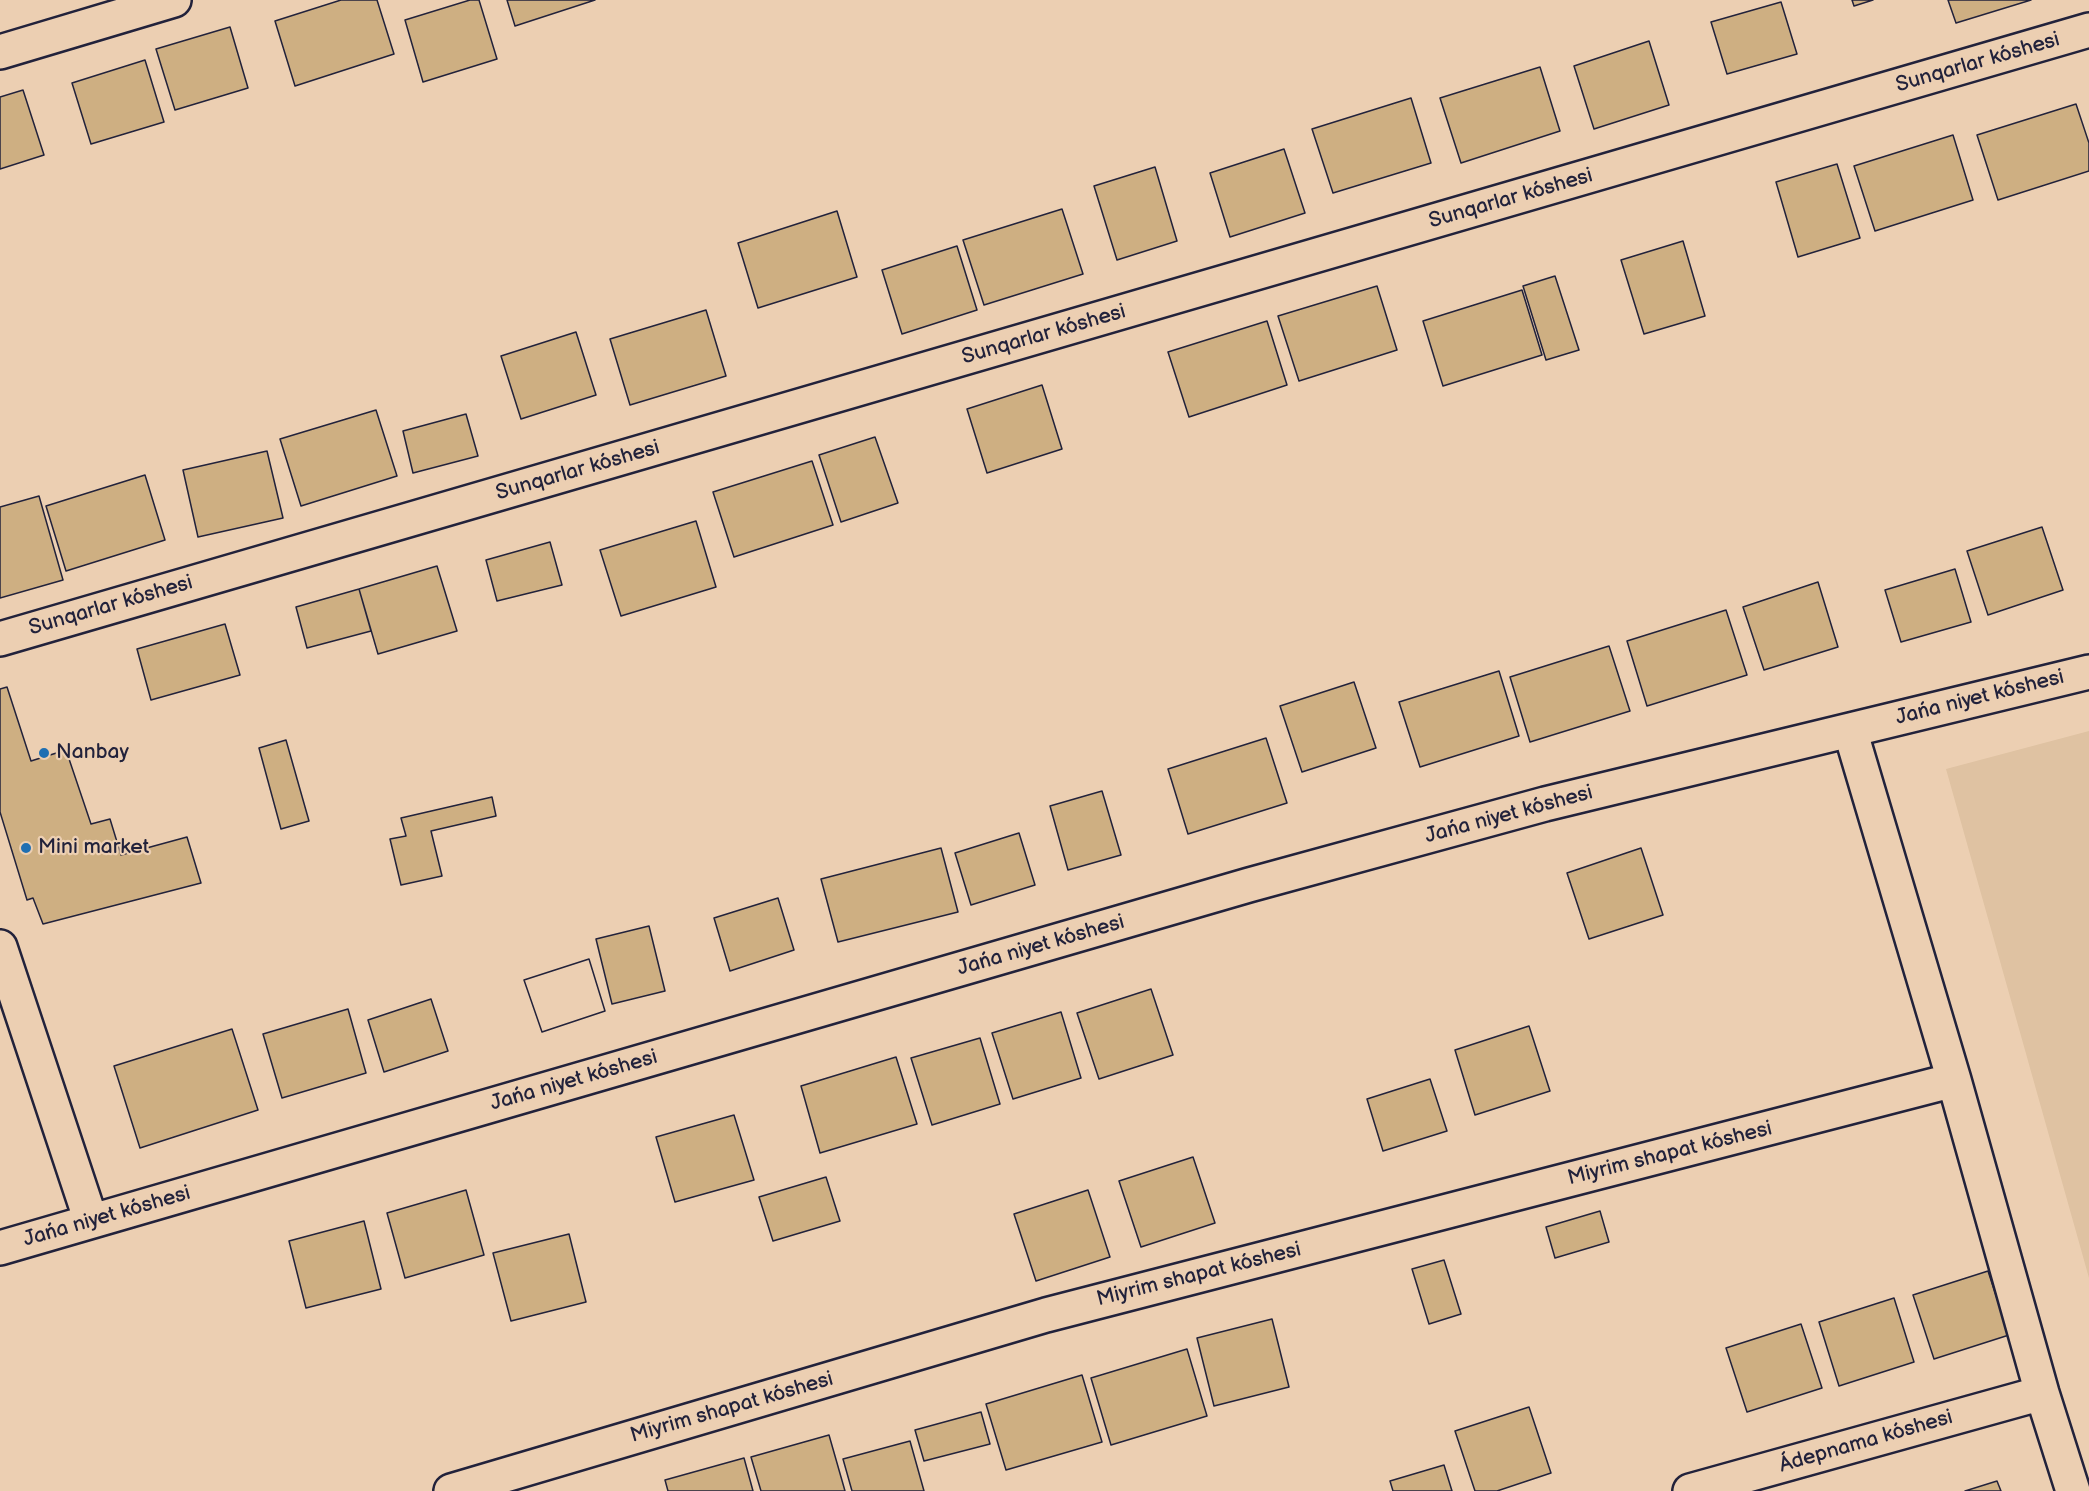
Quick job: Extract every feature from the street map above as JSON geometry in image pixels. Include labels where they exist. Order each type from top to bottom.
[{"type":"street","points":[[0,52],[174,0]]},
{"type":"street","name":"Sunqarlar kóshesi","points":[[0,639],[2089,30]]},
{"type":"street","name":"Jańa niyet kóshesi","points":[[0,1248],[1272,879],[1545,804],[2089,672]]},
{"type":"street","points":[[1850,730],[1954,1080],[2042,1393],[2073,1491]]},
{"type":"street","points":[[0,947],[91,1221]]},
{"type":"street","name":"Miyrim shapat kóshesi","points":[[451,1491],[1046,1315],[1954,1080]]},
{"type":"street","name":"Ádepnama kóshesi","points":[[1690,1491],[2042,1393]]},
{"type":"shaded area","points":[[2089,731],[2089,1278],[1946,769]]},
{"type":"building","points":[[341,0],[377,0],[394,54],[295,86],[275,21]]},
{"type":"building","points":[[470,0],[479,0],[497,59],[423,82],[405,20]]},
{"type":"building","points":[[507,0],[595,0],[515,26]]},
{"type":"building","points":[[1852,0],[1873,0],[1854,6]]},
{"type":"building","points":[[1948,0],[2031,0],[1956,23]]},
{"type":"building","points":[[1781,2],[1797,54],[1727,74],[1711,22]]},
{"type":"building","points":[[230,27],[248,88],[175,110],[156,49]]},
{"type":"building","points":[[1649,41],[1669,105],[1594,129],[1574,66]]},
{"type":"building","points":[[145,60],[164,122],[91,144],[72,83]]},
{"type":"building","points":[[1540,67],[1560,131],[1461,163],[1440,98]]},
{"type":"building","points":[[23,90],[44,155],[0,169],[0,97]]},
{"type":"building","points":[[1411,98],[1431,163],[1333,193],[1312,129]]},
{"type":"building","points":[[2076,104],[2089,143],[2089,171],[1998,200],[1977,135]]},
{"type":"building","points":[[1953,135],[1973,200],[1875,231],[1854,166]]},
{"type":"building","points":[[1284,149],[1305,213],[1230,237],[1210,173]]},
{"type":"building","points":[[1837,164],[1860,238],[1798,257],[1776,182]]},
{"type":"building","points":[[1155,167],[1177,241],[1117,260],[1094,186]]},
{"type":"building","points":[[1062,209],[1083,274],[984,305],[963,240]]},
{"type":"building","points":[[837,211],[857,277],[758,308],[738,243]]},
{"type":"building","points":[[1683,241],[1705,316],[1644,334],[1621,260]]},
{"type":"building","points":[[957,246],[977,310],[902,334],[882,270]]},
{"type":"building","points":[[1555,276],[1579,350],[1546,360],[1523,286]]},
{"type":"building","points":[[1377,286],[1397,350],[1299,381],[1278,316]]},
{"type":"building","points":[[1522,290],[1542,355],[1443,386],[1423,321]]},
{"type":"building","points":[[706,310],[726,376],[630,405],[610,339]]},
{"type":"building","points":[[1267,321],[1287,385],[1189,417],[1168,352]]},
{"type":"building","points":[[576,332],[596,395],[521,419],[501,356]]},
{"type":"building","points":[[1042,385],[1062,449],[987,473],[967,409]]},
{"type":"building","points":[[376,410],[397,476],[301,506],[280,439]]},
{"type":"building","points":[[466,414],[478,456],[413,473],[403,431]]},
{"type":"building","points":[[875,437],[898,503],[841,522],[819,455]]},
{"type":"building","points":[[267,451],[283,518],[198,537],[183,470]]},
{"type":"building","points":[[812,461],[833,525],[734,557],[713,492]]},
{"type":"building","points":[[145,475],[165,540],[66,571],[46,506]]},
{"type":"building","points":[[39,496],[63,580],[0,598],[0,507]]},
{"type":"building","points":[[696,521],[716,587],[621,616],[600,550]]},
{"type":"building","points":[[2042,527],[2063,590],[1988,615],[1967,551]]},
{"type":"building","points":[[550,542],[562,585],[497,601],[486,560]]},
{"type":"building","points":[[437,566],[457,631],[378,654],[359,589]]},
{"type":"building","points":[[1955,569],[1971,622],[1901,642],[1885,590]]},
{"type":"building","points":[[1818,582],[1838,647],[1764,670],[1743,607]]},
{"type":"building","points":[[359,589],[371,631],[307,648],[296,607]]},
{"type":"building","points":[[1726,610],[1747,675],[1647,706],[1627,641]]},
{"type":"building","points":[[225,624],[240,675],[151,700],[137,649]]},
{"type":"building","points":[[1609,646],[1630,711],[1530,742],[1510,677]]},
{"type":"building","points":[[1499,671],[1519,736],[1420,767],[1399,702]]},
{"type":"building","points":[[1354,682],[1376,748],[1302,772],[1280,706]]},
{"type":"building","points":[[7,687],[31,761],[66,750],[91,824],[110,819],[121,855],[187,837],[201,883],[43,924],[33,898],[27,900],[0,812],[0,689]]},
{"type":"building","points":[[1266,738],[1287,803],[1188,834],[1168,769]]},
{"type":"building","points":[[286,740],[309,821],[281,829],[259,748]]},
{"type":"building","points":[[1102,791],[1121,855],[1068,870],[1050,806]]},
{"type":"building","points":[[492,797],[496,816],[431,831],[442,876],[401,885],[390,839],[406,836],[401,818]]},
{"type":"building","points":[[1019,833],[1035,885],[971,905],[955,853]]},
{"type":"building","points":[[941,848],[958,912],[838,942],[821,879]]},
{"type":"building","points":[[1641,848],[1663,915],[1589,939],[1567,873]]},
{"type":"building","points":[[778,898],[794,950],[730,971],[714,918]]},
{"type":"building","points":[[649,926],[665,991],[612,1004],[596,939]]},
{"type":"building","points":[[589,959],[605,1011],[542,1032],[524,980]]},
{"type":"building","points":[[589,959],[605,1011],[542,1032],[524,980]]},
{"type":"building","points":[[1151,989],[1173,1055],[1099,1079],[1077,1013]]},
{"type":"building","points":[[431,999],[448,1051],[384,1072],[368,1020]]},
{"type":"building","points":[[348,1009],[366,1073],[282,1098],[263,1034]]},
{"type":"building","points":[[1061,1012],[1081,1078],[1013,1099],[992,1033]]},
{"type":"building","points":[[1529,1026],[1550,1091],[1475,1115],[1455,1050]]},
{"type":"building","points":[[232,1029],[258,1110],[140,1148],[114,1066]]},
{"type":"building","points":[[980,1038],[1000,1104],[932,1125],[911,1058]]},
{"type":"building","points":[[896,1057],[917,1124],[820,1153],[801,1086]]},
{"type":"building","points":[[1430,1079],[1447,1131],[1383,1151],[1367,1099]]},
{"type":"building","points":[[734,1115],[754,1180],[675,1202],[656,1137]]},
{"type":"building","points":[[1193,1157],[1215,1223],[1141,1247],[1119,1181]]},
{"type":"building","points":[[826,1177],[840,1221],[773,1241],[759,1197]]},
{"type":"building","points":[[466,1190],[484,1255],[405,1278],[387,1213]]},
{"type":"building","points":[[1088,1190],[1110,1257],[1036,1281],[1014,1214]]},
{"type":"building","points":[[1600,1211],[1609,1242],[1555,1258],[1546,1227]]},
{"type":"building","points":[[364,1221],[381,1289],[306,1308],[289,1241]]},
{"type":"building","points":[[569,1234],[586,1302],[511,1321],[493,1253]]},
{"type":"building","points":[[1444,1260],[1461,1314],[1429,1324],[1412,1269]]},
{"type":"building","points":[[1988,1271],[2009,1335],[1934,1359],[1913,1295]]},
{"type":"building","points":[[1894,1298],[1914,1362],[1839,1386],[1819,1322]]},
{"type":"building","points":[[1272,1319],[1289,1387],[1214,1406],[1197,1338]]},
{"type":"building","points":[[1801,1324],[1822,1388],[1747,1412],[1726,1348]]},
{"type":"building","points":[[1187,1349],[1207,1416],[1111,1445],[1091,1378]]},
{"type":"building","points":[[1082,1375],[1102,1442],[1006,1470],[986,1404]]},
{"type":"building","points":[[1529,1407],[1551,1473],[1497,1491],[1475,1491],[1455,1431]]},
{"type":"building","points":[[981,1412],[990,1444],[924,1461],[915,1430]]},
{"type":"building","points":[[829,1435],[845,1491],[761,1491],[751,1457]]},
{"type":"building","points":[[910,1441],[924,1491],[852,1491],[843,1459]]},
{"type":"building","points":[[744,1458],[753,1491],[668,1491],[665,1480]]},
{"type":"building","points":[[1444,1465],[1452,1491],[1393,1491],[1390,1481]]},
{"type":"building","points":[[1997,1481],[2001,1491],[1965,1491]]},
{"type":"place","name":"Nanbay","points":[[44,753]]},
{"type":"place","name":"Mini market","points":[[26,848]]}]
